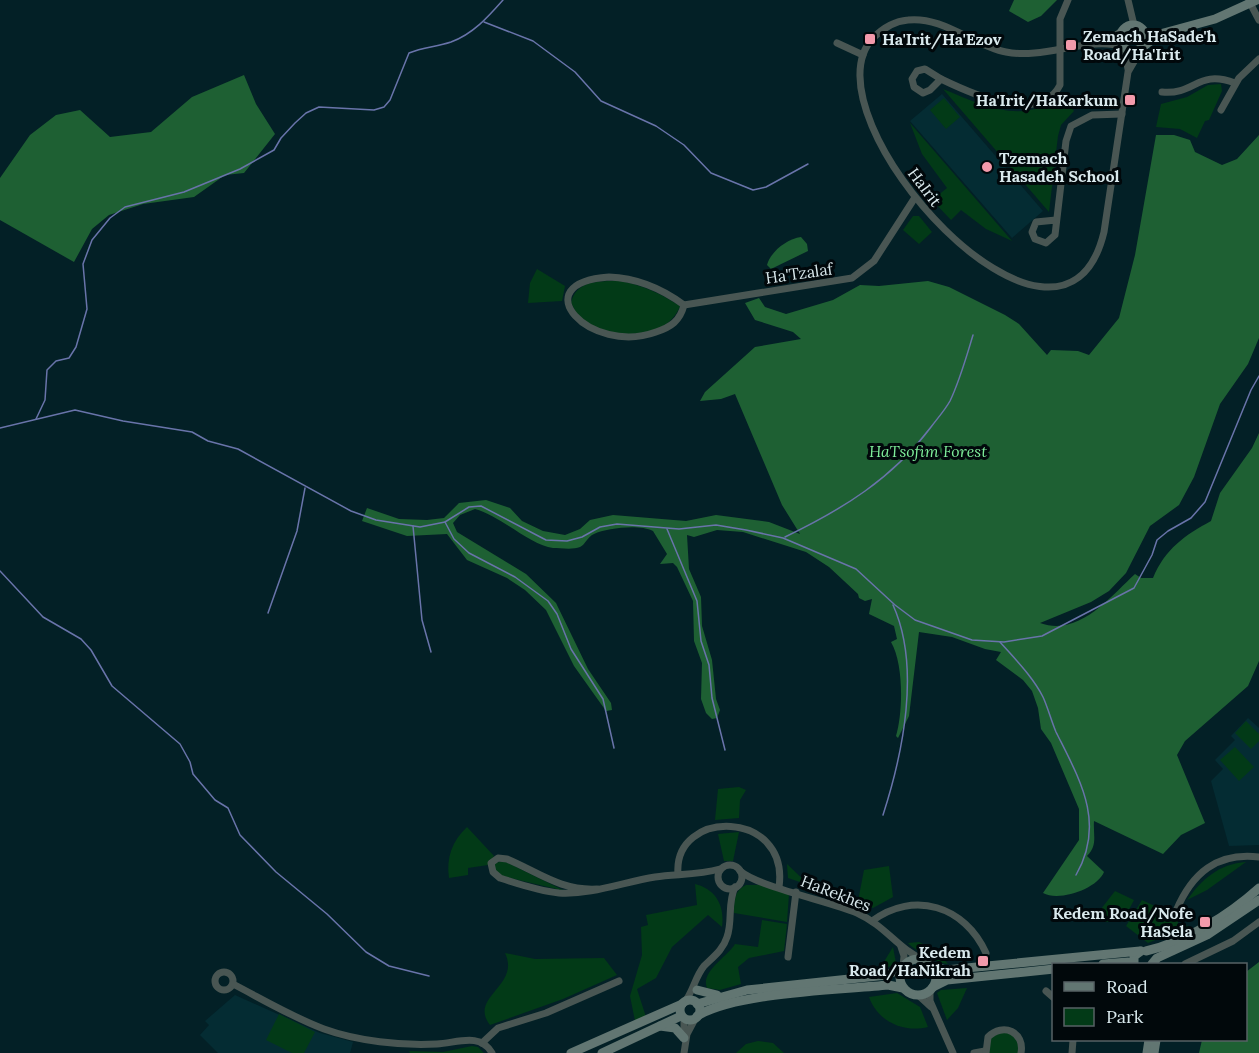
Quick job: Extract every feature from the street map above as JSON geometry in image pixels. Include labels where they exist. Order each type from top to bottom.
[{"type":"main road","points":[[1166,32],[1143,29],[1134,25],[1122,31],[1120,39],[1124,48],[1132,52],[1166,32],[1215,19],[1252,1]]},
{"type":"main road","points":[[1143,29],[1147,36],[1144,46]]},
{"type":"main road","points":[[1133,963],[1134,956],[1203,927],[1232,909],[1259,888]]},
{"type":"main road","points":[[1153,963],[1161,956],[1220,928],[1259,900]]},
{"type":"main road","points":[[571,1053],[683,1004],[764,988],[887,975],[913,959],[924,960],[933,967],[946,970],[1143,951],[1152,958],[1152,963]]},
{"type":"main road","points":[[1116,963],[1130,963]]},
{"type":"main road","points":[[902,967],[899,977],[903,988]]},
{"type":"main road","points":[[932,988],[936,974],[933,967]]},
{"type":"main road","points":[[602,1053],[658,1026],[683,1017],[696,1017],[722,1005],[888,985],[903,988],[918,995],[947,980],[1052,969]]},
{"type":"main road","points":[[697,985],[722,996]]},
{"type":"main road","points":[[696,1003],[699,1010],[696,1017]]},
{"type":"main road","points":[[683,1004],[683,1017]]},
{"type":"main road","points":[[658,1026],[675,1028],[684,1046]]},
{"type":"street","points":[[941,79],[998,103],[1045,99],[1058,88],[1060,19],[1068,0]]},
{"type":"street","points":[[1128,0],[1134,25]]},
{"type":"street","points":[[1252,1],[1259,20]]},
{"type":"street","points":[[837,43],[863,55],[870,42],[884,28],[907,20],[930,22],[1007,52],[1028,55],[1102,44],[1124,48]]},
{"type":"street","points":[[1102,44],[1122,31]]},
{"type":"street","name":"HaIrit","points":[[1128,72],[1144,46]]},
{"type":"street","name":"HaIrit","points":[[863,55],[861,83],[873,123],[891,162],[914,199],[959,243],[1019,283],[1043,287],[1068,282],[1088,268],[1102,242],[1128,72],[1124,48]]},
{"type":"street","points":[[1221,110],[1235,83],[1259,59]]},
{"type":"street","points":[[1161,92],[1180,92],[1207,78],[1220,78],[1235,83]]},
{"type":"street","points":[[1056,220],[1067,133],[1071,126],[1092,115],[1122,114]]},
{"type":"street","name":"Ha'Tzalaf","points":[[684,305],[834,283],[852,278],[874,261],[914,199]]},
{"type":"street","points":[[609,277],[630,279],[650,285],[684,305],[680,317],[670,327],[648,335],[628,338],[609,336],[585,325],[573,316],[568,303],[572,289],[580,282],[609,277]]},
{"type":"street","points":[[678,874],[680,856],[697,836],[713,828],[735,826],[761,837],[774,851],[780,867],[779,887]]},
{"type":"street","points":[[1176,911],[1186,888],[1206,867],[1235,856],[1259,856]]},
{"type":"street","points":[[597,889],[578,889],[554,883],[507,859],[498,858],[492,863],[493,872],[500,878],[550,892],[597,889],[678,874],[696,874],[720,869],[730,864],[740,871],[742,877],[729,905],[728,937],[720,950],[701,971],[696,1003]]},
{"type":"street","points":[[720,869],[721,884],[729,905]]},
{"type":"street","name":"HaRekhes","points":[[740,871],[761,882]]},
{"type":"street","points":[[696,874],[721,884],[737,886]]},
{"type":"street","name":"HaRekhes","points":[[737,886],[749,881],[761,882],[796,892],[872,921],[897,939],[909,953],[924,960]]},
{"type":"street","points":[[788,957],[796,892]]},
{"type":"street","points":[[872,921],[899,906],[916,904],[933,907],[955,916],[971,928],[986,953]]},
{"type":"street","points":[[1187,963],[1233,940],[1259,922]]},
{"type":"street","points":[[897,939],[904,956],[902,967]]},
{"type":"street","points":[[482,1043],[498,1028],[546,1013],[619,981]]},
{"type":"street","points":[[232,984],[337,1033],[365,1039],[429,1044],[462,1040],[482,1043],[492,1053]]},
{"type":"street","points":[[683,1004],[697,985]]},
{"type":"street","points":[[932,988],[933,1009],[953,1053]]},
{"type":"street","points":[[1046,991],[1052,997]]},
{"type":"street","points":[[918,995],[933,1009]]},
{"type":"street","points":[[683,1017],[684,1046]]},
{"type":"street","points":[[684,1046],[687,1034],[696,1017]]},
{"type":"street","points":[[974,1053],[986,1052],[990,1034],[1005,1029],[1018,1036],[1021,1042],[1021,1053]]},
{"type":"shaded area","points":[[942,94],[1043,211],[1012,238],[910,121]]},
{"type":"shaded area","points":[[1248,718],[1259,728],[1259,845],[1229,846],[1211,781],[1223,769],[1215,760],[1235,740],[1231,736]]},
{"type":"shaded area","points":[[235,995],[320,1033],[353,1042],[350,1053],[218,1053],[200,1035],[209,1025],[205,1021]]},
{"type":"green space","points":[[1014,0],[1057,0],[1041,16],[1028,22],[1009,11]]},
{"type":"green space","points":[[244,75],[256,104],[275,134],[244,173],[225,175],[194,197],[143,204],[109,215],[92,229],[74,262],[0,220],[0,178],[30,135],[56,115],[80,110],[110,137],[151,132],[192,97]]},
{"type":"green space","points":[[1221,84],[1222,91],[1209,120],[1205,121],[1197,138],[1180,129],[1156,127],[1161,104],[1187,97],[1208,85]]},
{"type":"green space","points":[[943,89],[987,106],[1017,111],[1032,110],[1047,105],[1061,96],[1074,111],[1061,125],[1058,136],[1049,212]]},
{"type":"green space","points":[[944,98],[960,117],[946,129],[930,110]]},
{"type":"green space","points":[[910,123],[1012,241],[986,229],[961,210],[951,220],[932,200],[947,188],[922,154]]},
{"type":"green space","name":"HaTsofim Forest","points":[[1156,135],[1174,135],[1190,140],[1195,152],[1222,165],[1237,159],[1259,135],[1259,338],[1248,364],[1220,404],[1194,477],[1179,505],[1150,526],[1126,573],[1109,591],[1091,602],[1040,623],[1054,626],[1081,620],[1104,603],[1135,574],[1141,578],[1153,578],[1163,559],[1177,544],[1211,521],[1220,493],[1252,448],[1259,433],[1259,661],[1248,686],[1185,741],[1177,755],[1205,823],[1181,835],[1163,854],[1094,821],[1094,844],[1087,856],[1104,872],[1100,878],[1094,884],[1067,895],[1043,893],[1079,840],[1079,809],[1051,743],[1041,729],[1038,708],[1032,691],[1023,680],[996,660],[1001,652],[985,649],[952,637],[919,632],[909,716],[898,738],[896,736],[901,689],[898,663],[891,642],[897,639],[894,626],[869,614],[872,599],[865,601],[859,598],[858,594],[829,567],[806,552],[743,532],[717,530],[694,537],[687,535],[689,569],[701,597],[702,626],[712,660],[716,699],[720,710],[717,718],[712,719],[706,713],[701,699],[702,663],[694,641],[693,601],[677,567],[673,563],[660,564],[667,554],[653,531],[632,527],[607,530],[592,535],[580,547],[566,549],[544,546],[475,509],[460,515],[453,523],[457,532],[526,574],[556,603],[588,669],[611,703],[612,710],[606,711],[574,666],[546,610],[525,590],[507,578],[467,560],[447,534],[407,536],[362,521],[367,508],[399,519],[427,520],[444,518],[459,503],[486,500],[510,508],[522,521],[543,531],[565,535],[580,529],[590,520],[613,515],[686,521],[716,515],[769,522],[800,534],[782,505],[735,394],[721,399],[700,401],[705,392],[755,347],[801,339],[793,332],[755,320],[745,303],[759,298],[765,307],[786,314],[833,300],[860,285],[879,286],[928,281],[949,287],[1005,315],[1019,324],[1047,355],[1051,350],[1078,351],[1089,355],[1119,318],[1135,255]]},
{"type":"green space","points":[[913,216],[919,216],[932,232],[919,244],[903,230]]},
{"type":"green space","points":[[801,237],[807,244],[808,251],[771,269],[767,265],[780,246]]},
{"type":"green space","points":[[537,269],[565,286],[562,301],[528,303],[530,283]]},
{"type":"green space","points":[[620,281],[652,290],[680,306],[673,318],[663,326],[635,334],[606,330],[592,325],[578,315],[571,303],[578,290],[590,283]]},
{"type":"green space","points":[[1246,721],[1259,734],[1259,741],[1251,749],[1235,733]]},
{"type":"green space","points":[[1235,747],[1254,767],[1239,781],[1220,760]]},
{"type":"green space","points":[[739,787],[746,790],[740,800],[739,818],[715,820],[718,789]]},
{"type":"green space","points":[[467,827],[494,856],[488,865],[468,868],[468,875],[449,878],[448,864],[451,850],[457,838]]},
{"type":"green space","points":[[739,832],[733,861],[724,861],[718,834]]},
{"type":"green space","points":[[504,861],[565,891],[502,876],[495,872],[495,863]]},
{"type":"green space","points":[[1246,862],[1207,890],[1187,900],[1205,879],[1219,869]]},
{"type":"green space","points":[[787,864],[809,885],[788,878]]},
{"type":"green space","points":[[889,866],[893,897],[873,908],[858,901],[864,870]]},
{"type":"green space","points":[[695,884],[714,894],[718,900],[722,912],[722,927],[708,915],[672,947],[656,978],[637,989],[646,1017],[635,1021],[630,996],[642,955],[641,927],[648,925],[646,915],[697,905]]},
{"type":"green space","points":[[746,885],[762,885],[789,894],[787,922],[734,913],[737,893]]},
{"type":"green space","points":[[1115,891],[1134,900],[1123,921],[1106,922],[1094,918]]},
{"type":"green space","points":[[1142,900],[1178,917],[1178,924],[1189,926],[1148,943],[1126,926]]},
{"type":"green space","points":[[762,920],[787,924],[784,951],[749,958],[738,967],[741,984],[720,990],[707,988],[707,976],[735,944],[758,947]]},
{"type":"green space","points":[[919,942],[937,951],[948,964],[927,956],[908,943]]},
{"type":"green space","points":[[893,947],[896,963],[883,970],[885,960]]},
{"type":"green space","points":[[505,953],[535,959],[604,958],[617,975],[563,999],[490,1025],[485,1015],[485,1007],[506,974],[508,964]]},
{"type":"green space","points":[[1259,962],[1259,1053],[1199,1053],[1202,1041],[1247,1041],[1247,971]]},
{"type":"green space","points":[[967,988],[958,1008],[947,1020],[937,993],[941,990]]},
{"type":"green space","points":[[897,993],[920,1007],[928,1027],[910,1028],[893,1024],[879,1013],[869,997]]},
{"type":"green space","points":[[279,1014],[315,1032],[304,1053],[292,1053],[266,1040]]},
{"type":"green space","points":[[1009,1032],[1018,1040],[1018,1053],[989,1053],[990,1038],[995,1034]]},
{"type":"green space","points":[[758,1041],[773,1043],[784,1053],[736,1053],[746,1044]]},
{"type":"green space","points":[[472,1046],[478,1047],[484,1053],[410,1053],[409,1051],[443,1052]]},
{"type":"waterway","points":[[36,419],[45,400],[47,370],[56,361],[69,358],[76,347],[87,309],[83,264],[92,240],[110,218],[125,207],[184,192],[240,169],[274,150],[281,138],[295,123],[306,113],[319,107],[374,110],[384,107],[390,100],[409,53],[459,39],[486,19],[503,0]]},
{"type":"waterway","points":[[484,22],[533,41],[575,72],[601,101],[656,126],[684,145],[711,173],[753,190],[766,187],[808,164]]},
{"type":"waterway","points":[[785,537],[827,515],[865,491],[916,446],[950,401],[973,335]]},
{"type":"waterway","points":[[0,428],[75,410],[123,421],[192,432],[208,441],[238,449],[351,511],[376,520],[420,527],[445,522],[469,507],[481,506],[546,540],[567,541],[582,537],[600,527],[617,524],[679,529],[716,525],[746,530],[783,538],[856,569],[915,620],[972,640],[1004,642],[1042,636],[1134,588],[1152,555],[1157,540],[1191,518],[1205,502],[1251,390],[1259,376]]},
{"type":"waterway","points":[[268,613],[297,531],[305,488]]},
{"type":"waterway","points":[[445,522],[454,539],[469,553],[515,577],[548,601],[557,614],[571,649],[603,699],[614,748]]},
{"type":"waterway","points":[[413,526],[422,620],[431,652]]},
{"type":"waterway","points":[[667,529],[697,601],[701,641],[709,665],[712,698],[725,750]]},
{"type":"waterway","points":[[0,571],[43,617],[81,639],[91,650],[112,686],[180,744],[190,762],[193,774],[215,800],[228,808],[240,835],[276,872],[327,914],[366,952],[389,966],[429,976]]},
{"type":"waterway","points":[[883,815],[897,765],[906,710],[906,655],[893,605]]},
{"type":"waterway","points":[[1000,642],[1039,690],[1081,785],[1089,820],[1089,837],[1085,856],[1076,875]]},
{"type":"place","name":"Ha'Irit/Ha'Ezov","points":[[870,39]]},
{"type":"place","name":"Zemach HaSade'h Road/Ha'Irit","points":[[1071,45]]},
{"type":"place","name":"Ha'Irit/HaKarkum","points":[[1130,100]]},
{"type":"place","name":"Tzemach Hasadeh School","points":[[987,167]]},
{"type":"place","name":"Kedem Road/Nofe HaSela","points":[[1205,922]]},
{"type":"place","name":"Kedem Road/HaNikrah","points":[[983,961]]}]
